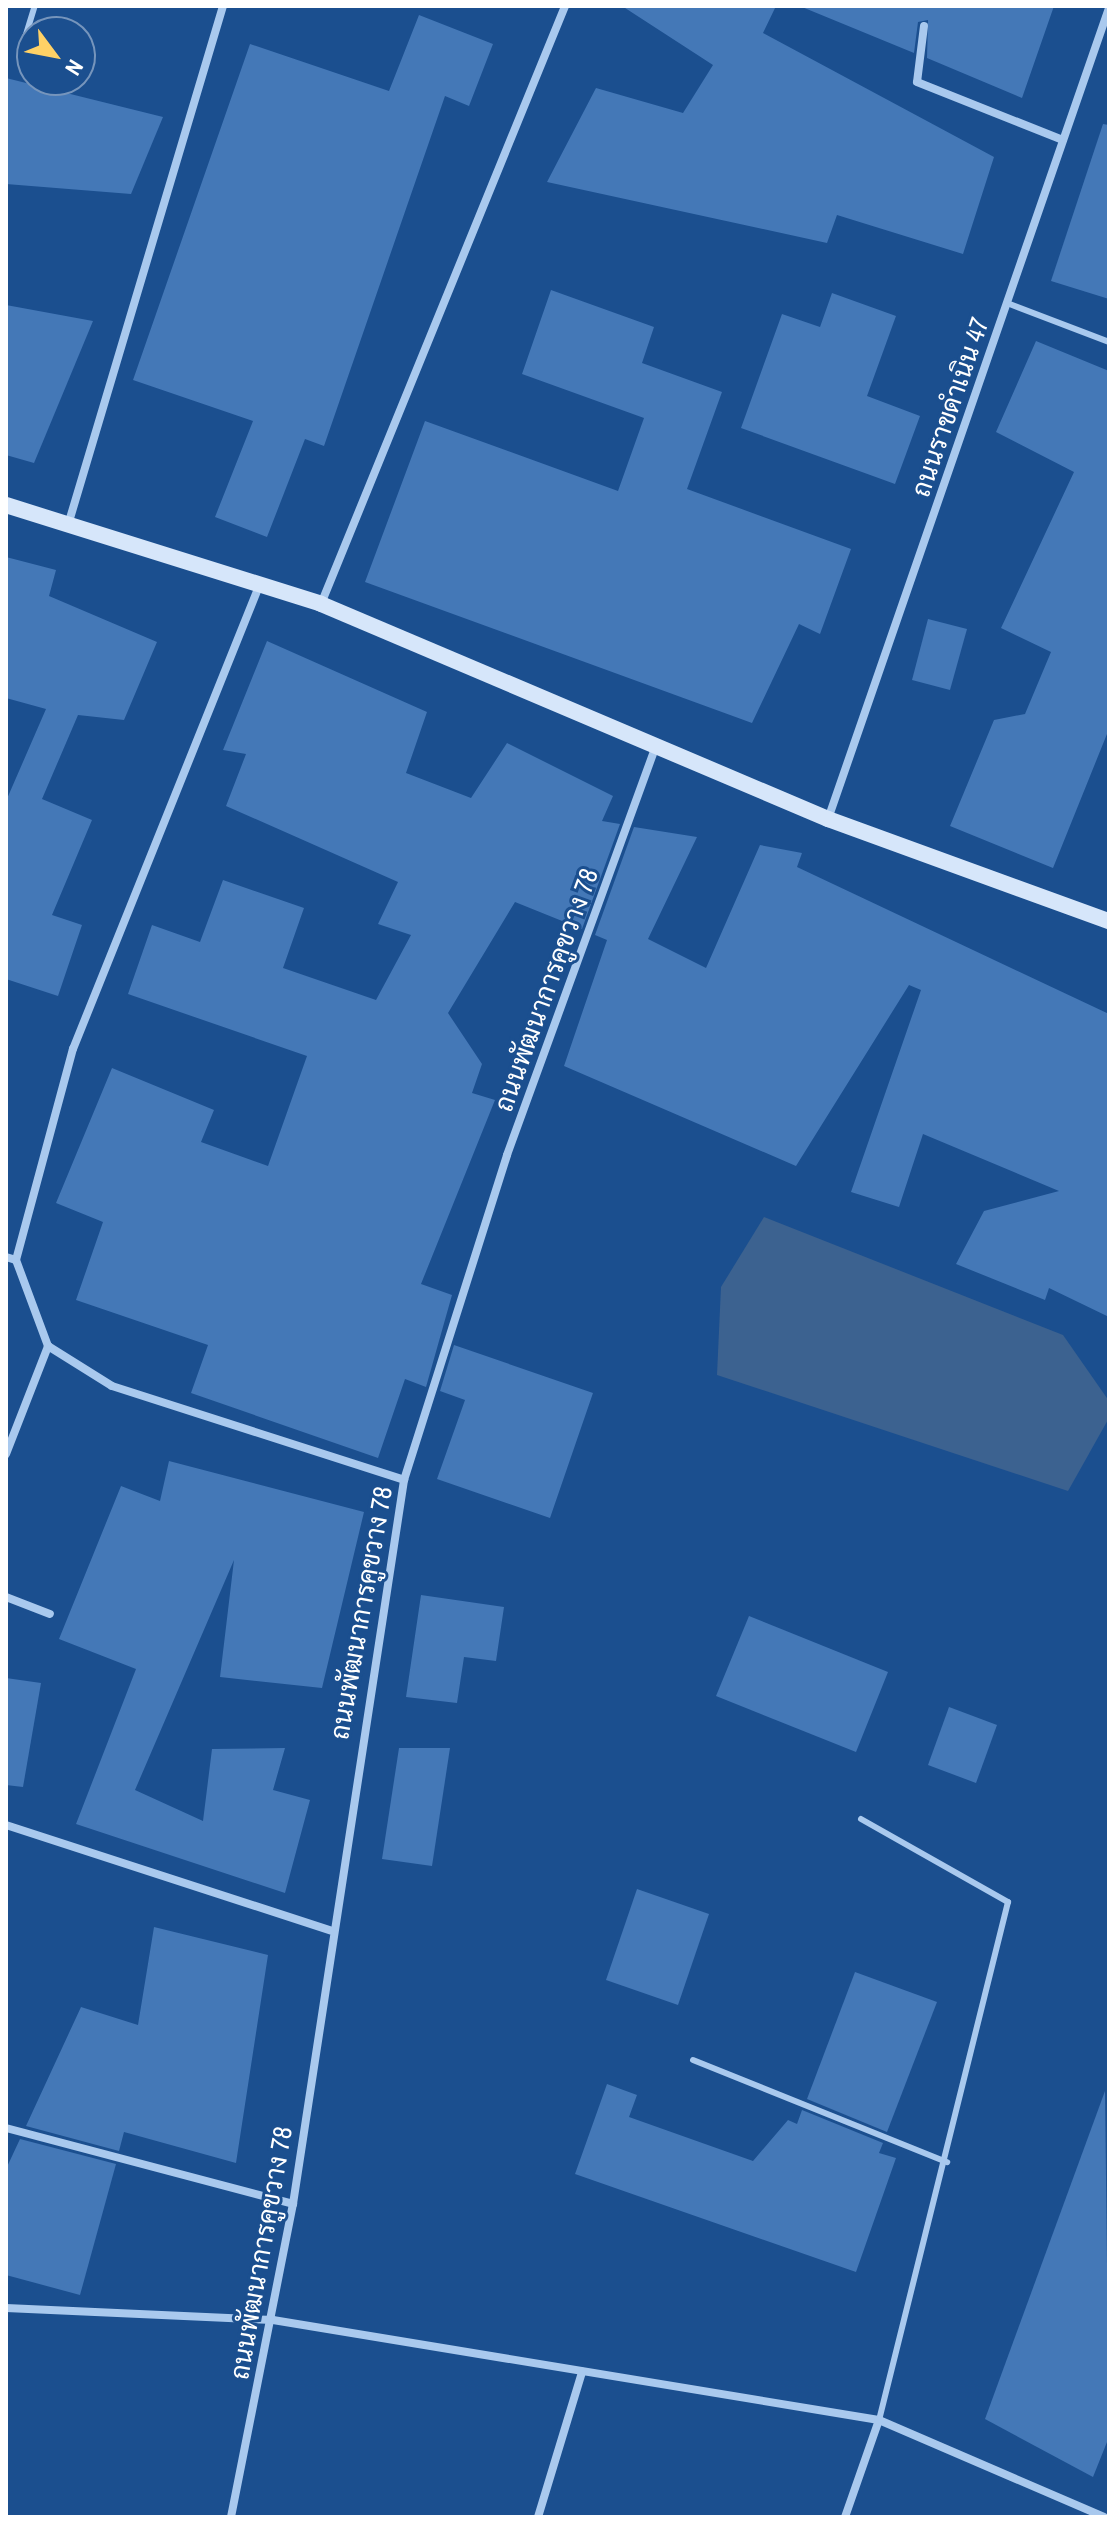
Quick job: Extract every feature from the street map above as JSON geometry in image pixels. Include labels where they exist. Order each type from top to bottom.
[{"type":"street","points":[[68,526],[223,6]]},
{"type":"street","points":[[321,604],[565,6]]},
{"type":"street","name":"ถนนราขดำเนิน 47","points":[[828,819],[1109,8]]},
{"type":"street","points":[[924,26],[917,82],[1063,140]]},
{"type":"street","points":[[6,505],[258,588],[321,604],[828,819],[1109,921]]},
{"type":"street","points":[[258,588],[73,1049],[16,1260],[48,1346],[112,1386],[404,1480]]},
{"type":"street","name":"ถนนพัฒนาการคูขวาง 78","points":[[231,2517],[273,2320],[293,2204],[330,1930],[404,1480],[507,1155],[655,748]]},
{"type":"street","points":[[6,1257],[16,1260]]},
{"type":"street","points":[[6,1454],[48,1346]]},
{"type":"street","points":[[6,1597],[50,1614]]},
{"type":"street","points":[[6,1825],[330,1930]]},
{"type":"street","points":[[6,2128],[293,2204]]},
{"type":"street","points":[[6,2308],[273,2320],[879,2420],[1104,2517]]},
{"type":"street","points":[[538,2517],[582,2372]]},
{"type":"street","points":[[845,2517],[879,2420]]},
{"type":"lane","points":[[1007,303],[1109,342]]},
{"type":"lane","points":[[861,1819],[1008,1902],[947,2162],[879,2420]]},
{"type":"lane","points":[[693,2060],[947,2162]]},
{"type":"water","points":[[764,1217],[1063,1335],[1109,1401],[1109,1418],[1068,1491],[717,1375],[721,1287]]},
{"type":"building","points":[[622,6],[776,6],[763,33],[994,157],[963,254],[837,215],[827,243],[547,182],[596,88],[683,113],[713,65]]},
{"type":"building","points":[[1054,6],[1022,98],[927,58],[928,20],[918,22],[914,53],[802,7]]},
{"type":"building","points":[[419,15],[493,44],[469,106],[445,96],[324,446],[305,439],[267,537],[215,517],[253,421],[133,380],[250,44],[389,91]]},
{"type":"building","points":[[6,78],[16,80],[16,96],[78,96],[163,117],[131,194],[6,184]]},
{"type":"building","points":[[1103,124],[1109,125],[1109,299],[1051,281]]},
{"type":"building","points":[[551,290],[654,327],[642,363],[722,392],[687,489],[851,549],[820,634],[799,624],[752,723],[365,582],[425,421],[618,491],[644,418],[522,374]]},
{"type":"building","points":[[832,293],[896,316],[867,396],[920,416],[895,484],[741,428],[782,314],[820,327]]},
{"type":"building","points":[[6,305],[93,321],[34,463],[6,455]]},
{"type":"building","points":[[1036,341],[1109,371],[1109,729],[1053,868],[950,826],[994,720],[1025,714],[1051,652],[1001,628],[1074,472],[996,432]]},
{"type":"building","points":[[6,557],[56,570],[49,596],[157,642],[124,720],[78,715],[42,799],[92,820],[52,915],[82,925],[58,996],[6,979],[6,801],[46,709],[6,698]]},
{"type":"building","points":[[928,619],[967,629],[950,690],[912,680]]},
{"type":"building","points":[[267,641],[427,712],[406,773],[471,798],[507,743],[613,796],[602,821],[620,824],[582,929],[515,902],[448,1013],[482,1064],[472,1093],[495,1100],[421,1284],[452,1295],[426,1387],[405,1379],[378,1458],[191,1393],[208,1345],[76,1300],[103,1222],[56,1203],[112,1068],[214,1110],[201,1142],[268,1166],[307,1056],[128,994],[152,925],[200,942],[223,880],[304,908],[283,968],[376,1000],[411,935],[378,924],[398,882],[226,806],[246,754],[223,750]]},
{"type":"building","points":[[634,827],[697,837],[648,939],[706,968],[760,845],[802,853],[797,867],[1109,1014],[1109,1317],[1049,1288],[1045,1300],[956,1264],[984,1211],[1059,1191],[923,1134],[899,1207],[851,1192],[921,990],[909,985],[796,1166],[564,1066],[607,940],[595,935]]},
{"type":"building","points":[[454,1345],[593,1393],[550,1518],[437,1479],[465,1400],[440,1391]]},
{"type":"building","points":[[169,1461],[364,1512],[322,1688],[220,1677],[234,1560],[135,1790],[203,1821],[212,1749],[285,1748],[273,1790],[310,1800],[285,1893],[76,1824],[136,1669],[59,1639],[121,1486],[160,1501]]},
{"type":"building","points":[[421,1595],[504,1607],[496,1661],[464,1657],[457,1703],[406,1697]]},
{"type":"building","points":[[749,1616],[888,1672],[856,1752],[716,1696]]},
{"type":"building","points":[[6,1678],[41,1683],[23,1787],[6,1785]]},
{"type":"building","points":[[949,1707],[997,1725],[976,1783],[928,1765]]},
{"type":"building","points":[[399,1748],[450,1748],[432,1866],[382,1859]]},
{"type":"building","points":[[637,1889],[709,1914],[678,2005],[606,1980]]},
{"type":"building","points":[[154,1927],[268,1955],[236,2163],[124,2132],[119,2151],[26,2126],[81,2007],[138,2025]]},
{"type":"building","points":[[855,1972],[937,2002],[887,2132],[807,2099]]},
{"type":"building","points":[[607,2084],[637,2095],[629,2117],[753,2161],[788,2120],[797,2124],[802,2110],[883,2143],[879,2153],[896,2158],[856,2272],[575,2174]]},
{"type":"building","points":[[1105,2091],[1109,2437],[1093,2477],[985,2419]]},
{"type":"building","points":[[20,2139],[116,2164],[80,2295],[6,2275],[6,2169]]}]
